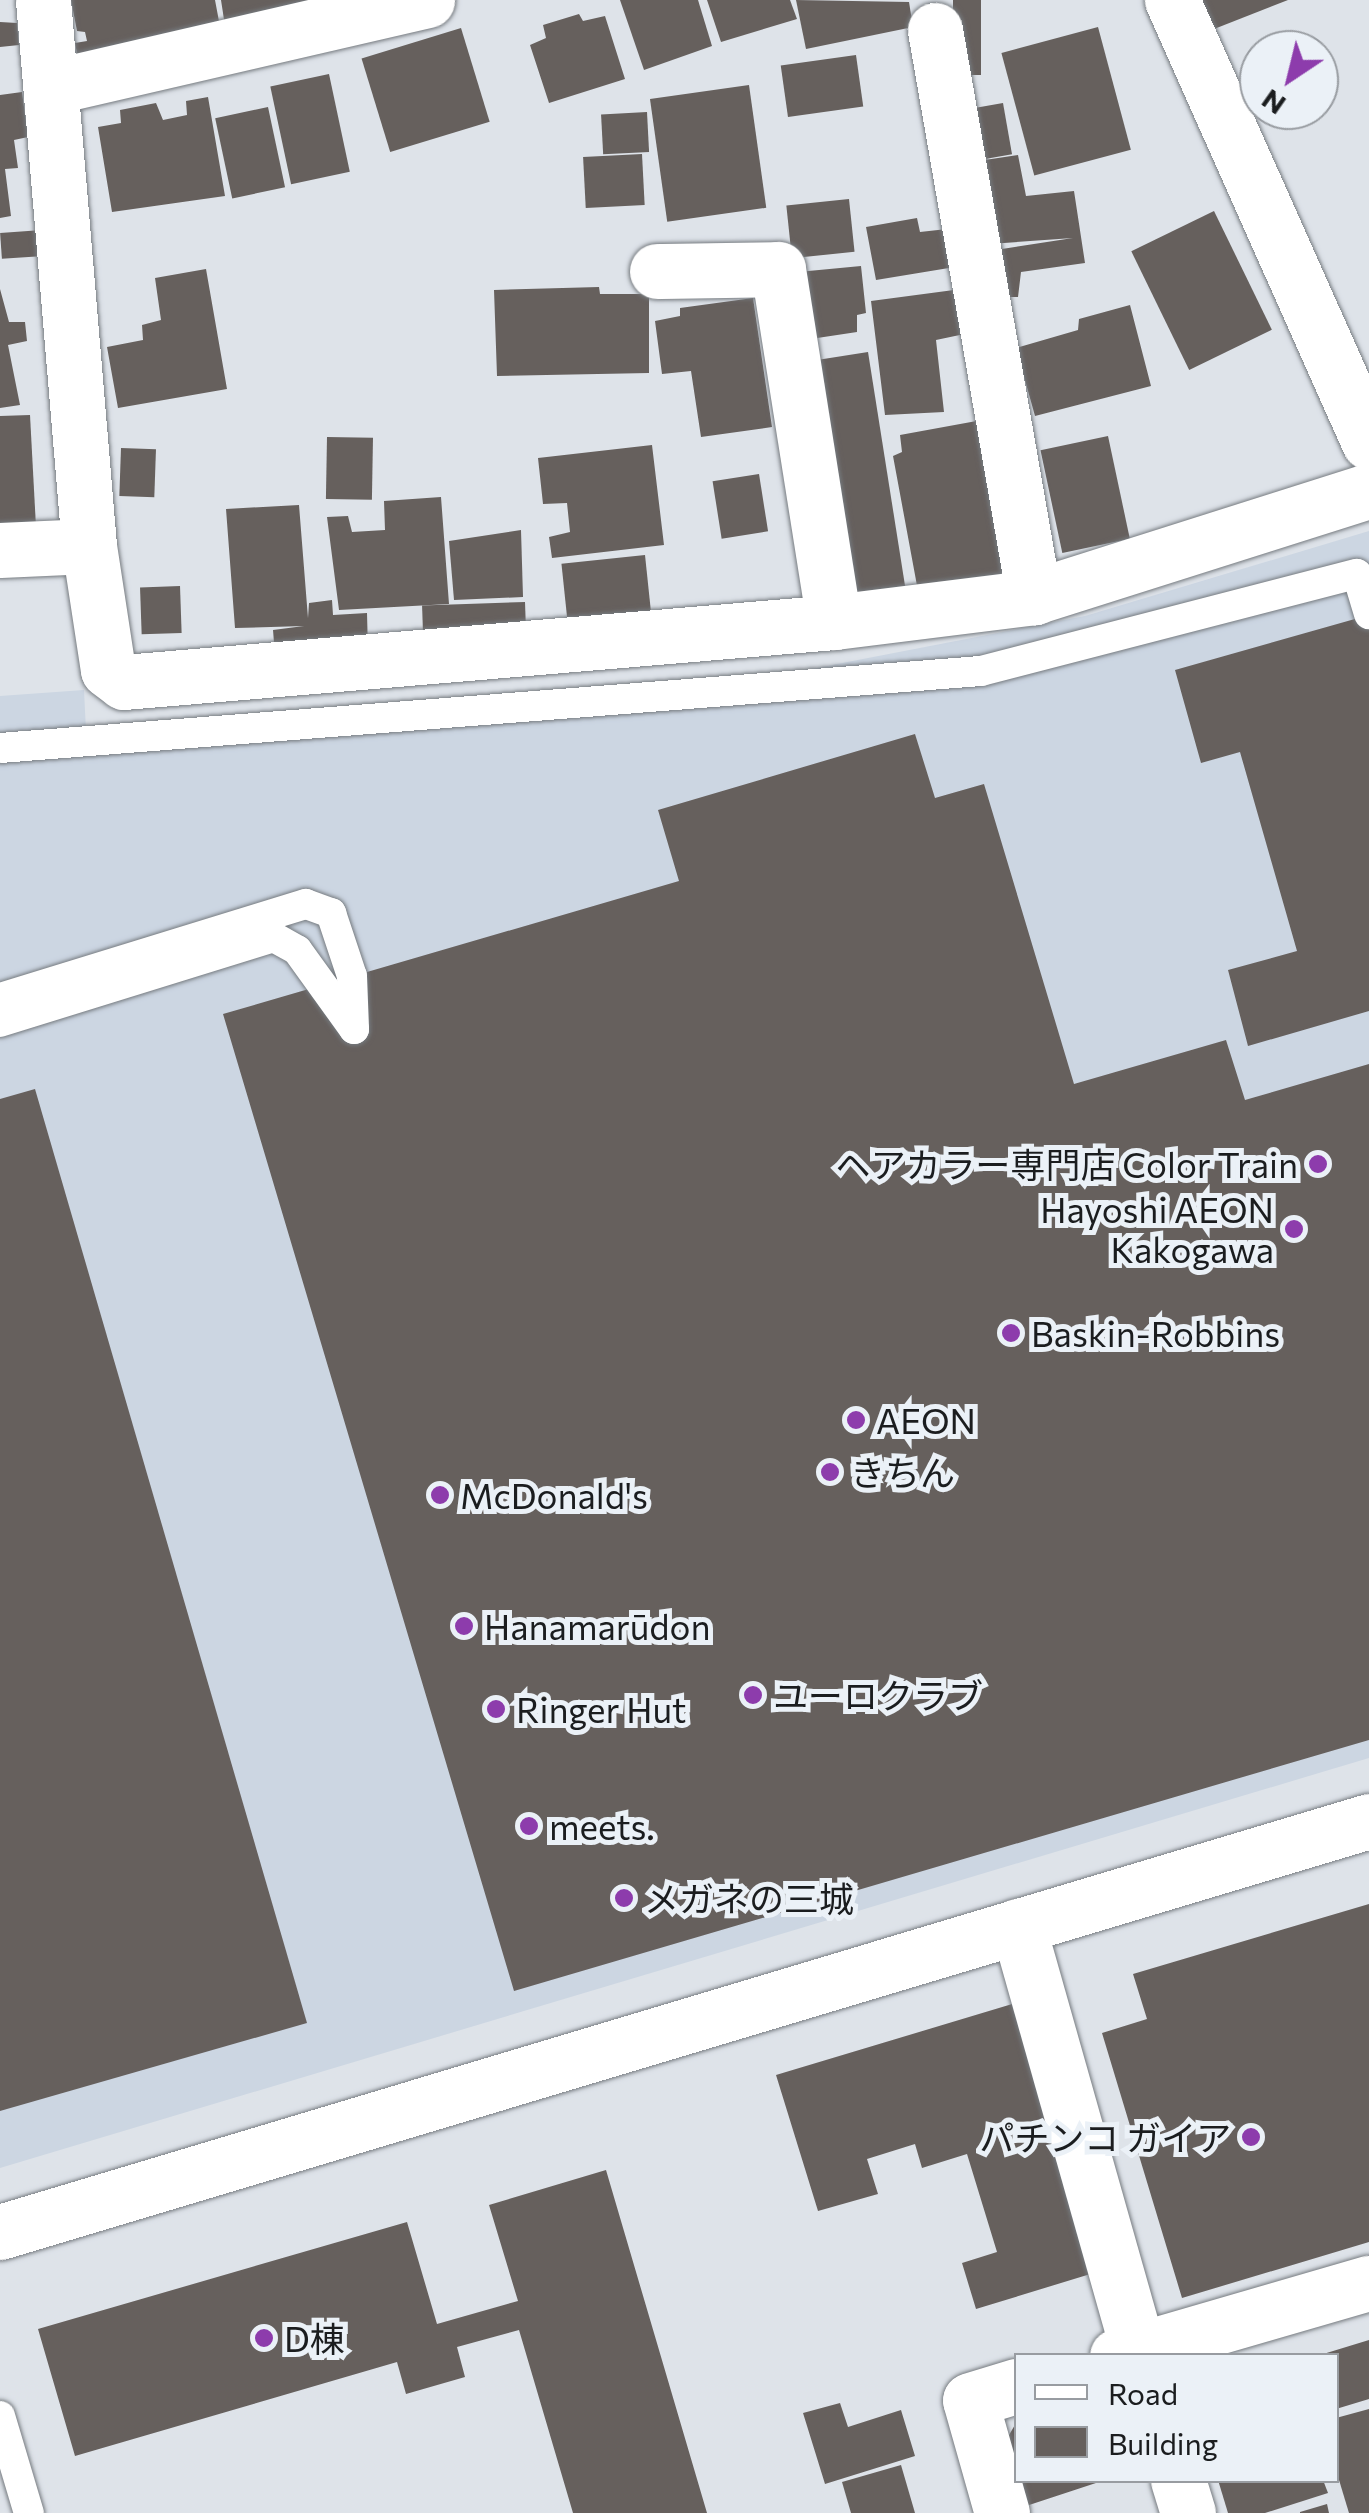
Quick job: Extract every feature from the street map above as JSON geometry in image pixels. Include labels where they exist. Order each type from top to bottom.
[{"type":"street","points":[[44,0],[90,546],[108,670],[124,682],[834,622],[1034,597],[1369,491]]},
{"type":"street","points":[[51,87],[428,0]]},
{"type":"street","points":[[1172,0],[1369,442]]},
{"type":"street","points":[[935,30],[1034,597]]},
{"type":"street","points":[[657,271],[778,269],[834,622]]},
{"type":"street","points":[[0,550],[90,546]]},
{"type":"street","points":[[0,2232],[1369,1821]]},
{"type":"street","points":[[1018,1926],[1132,2353],[1369,2283]]},
{"type":"street","points":[[1002,2513],[970,2400],[1014,2387]]},
{"type":"street","points":[[1179,2483],[1188,2513]]},
{"type":"lane","points":[[0,748],[982,671],[1357,574],[1369,614]]},
{"type":"lane","points":[[0,998],[306,904],[331,912],[352,976],[354,1029],[297,950],[274,937],[0,1022]]},
{"type":"lane","points":[[0,2416],[29,2513]]},
{"type":"shaded area","points":[[1369,531],[1369,1758],[0,2168],[0,696],[84,690],[86,731],[759,679],[1085,616]]},
{"type":"building","points":[[71,0],[215,0],[221,32],[78,58],[75,43],[87,41],[85,32],[77,31]]},
{"type":"building","points":[[221,0],[317,0],[225,26]]},
{"type":"building","points":[[620,0],[698,0],[712,46],[644,70]]},
{"type":"building","points":[[707,0],[790,0],[797,19],[721,42]]},
{"type":"building","points":[[796,0],[909,2],[913,27],[806,49]]},
{"type":"building","points":[[953,0],[981,0],[981,75],[953,75]]},
{"type":"building","points":[[1196,0],[1288,0],[1209,31]]},
{"type":"building","points":[[579,14],[583,21],[605,16],[625,79],[549,103],[530,45],[546,38],[543,25]]},
{"type":"building","points":[[0,22],[17,23],[19,45],[0,47]]},
{"type":"building","points":[[1098,27],[1131,150],[1034,176],[1001,53]]},
{"type":"building","points":[[461,28],[490,122],[390,152],[362,58]]},
{"type":"building","points":[[856,55],[863,106],[788,117],[781,66]]},
{"type":"building","points":[[329,74],[350,172],[291,184],[270,86]]},
{"type":"building","points":[[749,85],[766,208],[667,222],[650,99]]},
{"type":"building","points":[[22,92],[28,137],[14,140],[18,168],[5,169],[11,216],[0,218],[0,95]]},
{"type":"building","points":[[208,97],[225,196],[112,212],[98,127],[121,123],[120,110],[156,103],[163,120],[187,115],[186,101]]},
{"type":"building","points":[[1003,103],[1012,154],[977,160],[968,109]]},
{"type":"building","points":[[268,107],[285,187],[232,198],[215,118]]},
{"type":"building","points":[[647,112],[649,152],[603,154],[601,114]]},
{"type":"building","points":[[642,154],[645,205],[586,208],[583,157]]},
{"type":"building","points":[[1018,155],[1026,196],[1074,191],[1085,263],[1021,272],[1018,297],[1000,297],[1002,249],[1073,238],[990,244],[978,161]]},
{"type":"building","points":[[849,199],[855,252],[792,258],[786,206]]},
{"type":"building","points":[[1214,211],[1272,330],[1189,370],[1131,251]]},
{"type":"building","points":[[917,218],[920,232],[956,228],[961,266],[876,280],[866,227]]},
{"type":"building","points":[[42,230],[44,256],[2,259],[0,233]]},
{"type":"building","points":[[861,266],[866,313],[857,315],[857,332],[804,340],[798,272]]},
{"type":"building","points":[[206,269],[227,389],[118,408],[107,347],[143,340],[142,325],[161,320],[155,278]]},
{"type":"building","points":[[599,287],[600,294],[649,294],[649,373],[497,376],[494,290]]},
{"type":"building","points":[[969,288],[974,332],[936,340],[944,412],[885,415],[871,301]]},
{"type":"building","points":[[0,289],[9,322],[25,322],[27,341],[8,345],[20,405],[0,408]]},
{"type":"building","points":[[753,298],[772,427],[701,437],[691,371],[662,374],[655,321],[680,316],[680,308]]},
{"type":"building","points":[[1130,305],[1151,386],[1035,416],[1016,348],[1078,330],[1079,319]]},
{"type":"building","points":[[868,352],[906,591],[849,600],[811,361]]},
{"type":"building","points":[[30,415],[36,527],[0,529],[0,416]]},
{"type":"building","points":[[982,420],[1019,572],[918,591],[893,456],[902,452],[900,435]]},
{"type":"building","points":[[1108,436],[1130,539],[1062,553],[1041,450]]},
{"type":"building","points":[[327,437],[373,438],[372,500],[326,499]]},
{"type":"building","points":[[652,445],[664,545],[552,558],[549,537],[570,532],[567,503],[543,504],[538,458]]},
{"type":"building","points":[[121,448],[156,449],[154,497],[119,496]]},
{"type":"building","points":[[759,474],[768,531],[722,539],[713,481]]},
{"type":"building","points":[[441,497],[449,604],[339,610],[327,517],[348,516],[352,532],[385,530],[384,501]]},
{"type":"building","points":[[299,505],[308,618],[309,603],[332,600],[333,615],[367,613],[368,651],[275,655],[273,630],[304,626],[235,628],[226,509]]},
{"type":"building","points":[[521,530],[523,597],[454,600],[449,541]]},
{"type":"building","points":[[645,555],[652,619],[568,627],[561,564]]},
{"type":"building","points":[[180,586],[182,633],[142,634],[140,587]]},
{"type":"building","points":[[525,602],[526,634],[423,638],[422,606]]},
{"type":"building","points":[[1369,615],[1369,1011],[1248,1046],[1228,970],[1297,951],[1240,752],[1201,763],[1175,670]]},
{"type":"building","name":"AEON","points":[[915,734],[935,798],[984,784],[1074,1084],[1226,1040],[1245,1100],[1369,1064],[1369,1740],[514,1991],[223,1014],[679,881],[658,810]]},
{"type":"building","points":[[35,1089],[307,2023],[0,2111],[0,1099]]},
{"type":"building","name":"パチンコ ガイア","points":[[1369,1904],[1369,2242],[1182,2298],[1102,2033],[1147,2019],[1133,1974]]},
{"type":"building","points":[[1029,1999],[1110,2268],[976,2309],[962,2263],[997,2252],[967,2154],[922,2168],[915,2144],[867,2159],[878,2194],[818,2211],[776,2075]]},
{"type":"building","name":"D棟","points":[[606,2170],[707,2513],[573,2513],[519,2330],[457,2347],[465,2377],[406,2394],[397,2362],[75,2456],[38,2329],[407,2222],[437,2324],[518,2301],[489,2205]]},
{"type":"building","points":[[1369,2340],[1369,2399],[1339,2408],[1339,2353],[1327,2353]]},
{"type":"building","points":[[840,2403],[848,2427],[901,2410],[915,2456],[825,2484],[803,2413]]},
{"type":"building","points":[[1369,2409],[1369,2513],[1349,2513],[1339,2480],[1339,2417]]},
{"type":"building","points":[[1014,2426],[1014,2483],[1096,2483],[1020,2508],[1001,2449]]},
{"type":"building","points":[[901,2465],[915,2513],[851,2513],[842,2482]]},
{"type":"building","points":[[1219,2483],[1324,2483],[1328,2493],[1265,2513],[1228,2513]]},
{"type":"building","points":[[1327,2504],[1329,2513],[1300,2513],[1300,2512]]},
{"type":"place","name":"ヘアカラー専門店 Color Train","points":[[1318,1164]]},
{"type":"place","name":"Hayoshi AEON Kakogawa","points":[[1294,1229]]},
{"type":"place","name":"Baskin-Robbins","points":[[1011,1333]]},
{"type":"place","name":"AEON","points":[[856,1420]]},
{"type":"place","name":"きちん","points":[[830,1472]]},
{"type":"place","name":"McDonald's","points":[[440,1495]]},
{"type":"place","name":"Hanamarūdon","points":[[464,1626]]},
{"type":"place","name":"ユーロクラブ","points":[[753,1695]]},
{"type":"place","name":"Ringer Hut","points":[[496,1709]]},
{"type":"place","name":"meets.","points":[[529,1826]]},
{"type":"place","name":"メガネの三城","points":[[624,1898]]},
{"type":"place","name":"パチンコ ガイア","points":[[1251,2137]]},
{"type":"place","name":"D棟","points":[[264,2338]]}]
